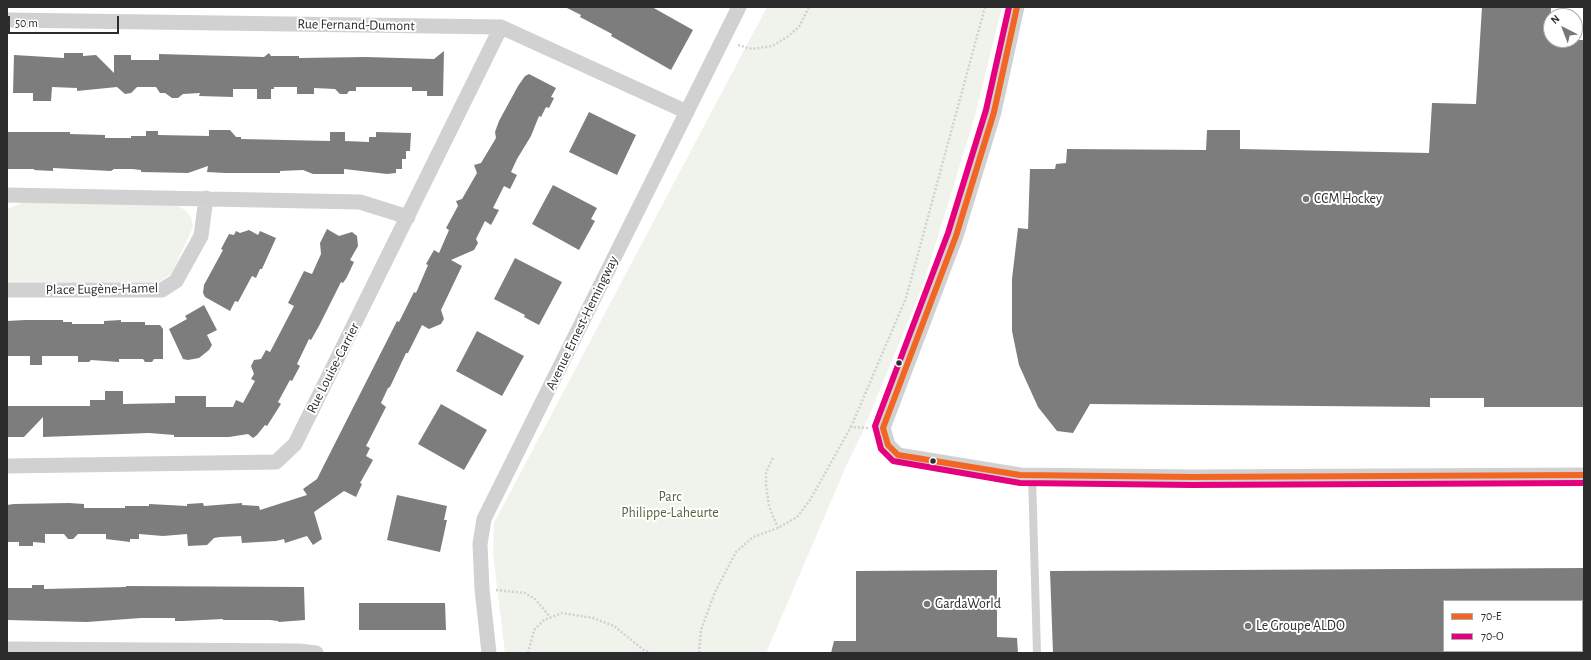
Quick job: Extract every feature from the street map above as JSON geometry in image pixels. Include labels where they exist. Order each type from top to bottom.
[{"type":"street","name":"Avenue Ernest-Hemingway","points":[[489,653],[482,589],[480,544],[484,519],[738,7]]},
{"type":"street","points":[[1017,7],[994,112],[956,236],[883,428],[888,445],[898,455],[1020,475],[1192,477],[1584,475]]},
{"type":"street","name":"Rue Fernand-Dumont","points":[[7,20],[500,27],[687,112]]},
{"type":"street","name":"Rue Louise-Carrier","points":[[7,466],[276,462],[295,444],[408,217],[500,27]]},
{"type":"street","points":[[7,195],[360,202],[408,217]]},
{"type":"street","name":"Place Eugène-Hamel","points":[[7,290],[162,290],[176,281],[201,236],[206,198]]},
{"type":"street","points":[[7,649],[291,651],[316,653]]},
{"type":"lane","points":[[1032,475],[1037,653]]},
{"type":"path","points":[[738,45],[752,49],[772,46],[799,26],[810,7]]},
{"type":"path","points":[[699,653],[701,630],[715,592],[736,552],[753,537],[778,528],[796,517],[810,500],[851,427],[906,298],[985,7]]},
{"type":"path","points":[[851,427],[883,428]]},
{"type":"path","points":[[773,458],[766,472],[766,485],[770,506],[778,528]]},
{"type":"path","points":[[482,589],[525,593],[535,599],[550,617]]},
{"type":"path","points":[[528,653],[534,630],[550,617],[562,613],[593,618],[614,626],[651,653]]},
{"type":"green space","name":"Parc Philippe-Laheurte","points":[[767,7],[1002,7],[975,116],[922,288],[862,433],[847,464],[766,653],[505,653],[493,553],[494,523]]},
{"type":"green space","points":[[24,202],[176,205],[185,210],[191,217],[193,227],[172,273],[159,282],[12,282],[7,281],[7,209]]},
{"type":"building","points":[[565,7],[652,7],[693,30],[671,70],[611,36],[612,34]]},
{"type":"building","name":"CCM Hockey","points":[[1482,7],[1551,7],[1543,8],[1543,48],[1583,48],[1584,40],[1584,407],[1484,407],[1484,398],[1430,398],[1430,407],[1090,404],[1073,433],[1057,431],[1038,407],[1019,365],[1012,331],[1012,279],[1018,228],[1028,229],[1030,169],[1055,169],[1056,164],[1066,163],[1067,149],[1206,150],[1207,130],[1240,130],[1240,149],[1429,153],[1432,103],[1476,104]]},
{"type":"building","points":[[444,51],[443,96],[427,96],[427,91],[412,91],[412,87],[356,87],[356,91],[349,91],[347,94],[340,94],[335,89],[314,88],[314,94],[297,94],[297,87],[274,87],[274,89],[271,89],[271,99],[257,99],[257,89],[233,89],[233,97],[199,96],[200,93],[183,94],[178,98],[172,98],[165,93],[160,93],[156,87],[137,87],[131,93],[125,94],[117,87],[77,91],[77,88],[52,87],[51,101],[33,101],[33,93],[13,93],[14,55],[64,58],[64,53],[83,53],[83,56],[96,55],[114,73],[114,55],[131,55],[131,60],[159,60],[159,54],[264,57],[269,53],[271,56],[299,56],[299,58],[366,57],[434,59]]},
{"type":"building","points":[[529,74],[556,88],[551,97],[554,98],[549,108],[546,107],[541,117],[539,116],[531,136],[517,159],[511,172],[517,175],[510,189],[504,186],[493,208],[499,210],[491,225],[485,221],[476,239],[478,243],[474,250],[451,260],[462,266],[441,310],[444,319],[441,324],[429,329],[422,325],[408,353],[406,353],[390,387],[388,388],[381,403],[386,407],[366,446],[370,448],[366,456],[373,460],[360,483],[362,484],[356,497],[344,491],[314,512],[322,539],[313,545],[307,536],[285,543],[284,539],[276,541],[242,543],[241,536],[220,537],[214,538],[207,545],[188,546],[187,534],[163,536],[139,534],[139,539],[130,539],[130,542],[106,539],[106,534],[78,534],[73,539],[68,539],[64,534],[45,534],[45,543],[33,542],[33,546],[19,546],[19,542],[7,542],[7,505],[69,503],[84,504],[84,508],[125,508],[125,506],[149,506],[149,504],[187,506],[187,504],[203,503],[204,506],[242,503],[242,505],[259,506],[260,510],[307,495],[303,489],[317,479],[397,321],[399,322],[414,292],[416,293],[428,265],[426,264],[434,250],[439,253],[449,230],[446,228],[458,206],[456,201],[462,199],[477,173],[474,165],[481,163],[496,138],[495,132],[499,121],[518,86],[525,76]]},
{"type":"building","points":[[589,112],[636,135],[617,175],[569,152]]},
{"type":"building","points":[[209,130],[230,130],[236,137],[241,137],[241,139],[330,141],[330,132],[345,132],[345,141],[369,142],[369,137],[376,137],[376,132],[411,133],[410,151],[406,151],[406,159],[402,159],[402,169],[396,169],[396,173],[387,174],[344,169],[344,174],[313,174],[303,170],[280,171],[280,173],[225,173],[207,172],[208,166],[188,173],[141,172],[141,170],[132,169],[114,169],[111,171],[53,168],[53,171],[7,169],[7,132],[70,132],[70,134],[105,135],[105,138],[131,138],[131,136],[146,136],[146,131],[158,131],[158,135],[209,136]]},
{"type":"building","points":[[553,185],[597,208],[591,219],[595,221],[579,250],[532,224]]},
{"type":"building","points":[[327,229],[339,236],[352,232],[357,236],[358,246],[350,260],[354,262],[347,277],[343,283],[341,282],[311,340],[309,339],[297,364],[300,366],[292,381],[290,380],[278,402],[281,404],[267,426],[265,425],[253,438],[248,434],[229,437],[174,437],[174,435],[149,433],[43,437],[43,417],[24,437],[7,437],[7,406],[90,406],[90,400],[105,400],[105,391],[123,391],[123,404],[175,403],[175,396],[206,396],[206,407],[233,407],[236,400],[243,403],[255,381],[251,379],[254,374],[251,366],[254,360],[261,359],[266,350],[270,352],[294,306],[288,303],[304,271],[312,274],[321,254],[320,243]]},
{"type":"building","points":[[249,230],[258,235],[260,231],[276,238],[262,269],[260,269],[256,278],[252,276],[238,302],[235,301],[230,311],[205,297],[203,293],[204,285],[223,250],[221,249],[229,234],[234,235],[236,231],[240,233]]},
{"type":"building","points":[[515,258],[562,282],[539,325],[524,317],[525,315],[494,299]]},
{"type":"building","points":[[204,305],[217,330],[207,335],[212,345],[209,350],[199,358],[188,360],[183,359],[169,329],[187,319],[185,316]]},
{"type":"building","points":[[63,320],[63,322],[72,322],[72,324],[104,324],[104,321],[121,320],[121,322],[145,322],[145,325],[160,325],[163,329],[163,359],[154,359],[152,362],[145,362],[143,359],[119,359],[119,362],[91,360],[89,362],[78,362],[78,356],[42,356],[42,365],[30,365],[30,356],[7,356],[7,321]]},
{"type":"building","points":[[477,331],[524,356],[502,396],[456,371]]},
{"type":"building","points":[[441,404],[487,430],[464,470],[418,444]]},
{"type":"building","points":[[397,495],[447,506],[444,520],[447,520],[440,552],[387,540]]},
{"type":"building","name":"Le Groupe ALDO","points":[[1584,568],[1584,601],[1443,600],[1444,653],[1053,653],[1050,571]]},
{"type":"building","name":"GardaWorld","points":[[997,570],[997,637],[1017,638],[1018,653],[831,653],[834,641],[856,641],[856,571]]},
{"type":"building","points":[[32,585],[44,585],[44,589],[126,586],[304,587],[305,620],[279,622],[270,620],[223,619],[175,621],[175,618],[141,618],[87,622],[7,620],[7,588],[32,588]]},
{"type":"building","points":[[359,603],[445,603],[446,630],[359,630]]},
{"type":"transit line","name":"70-O","points":[[1009,7],[986,110],[948,233],[875,426],[881,449],[893,461],[1020,483],[1192,485],[1584,483]]},
{"type":"transit line","name":"70-E","points":[[1017,7],[994,112],[956,236],[883,428],[888,445],[898,455],[1020,475],[1192,477],[1584,475]]},
{"type":"place","name":"CCM Hockey","points":[[1306,199]]},
{"type":"place","name":"GardaWorld","points":[[927,604]]},
{"type":"place","name":"Le Groupe ALDO","points":[[1248,626]]}]
